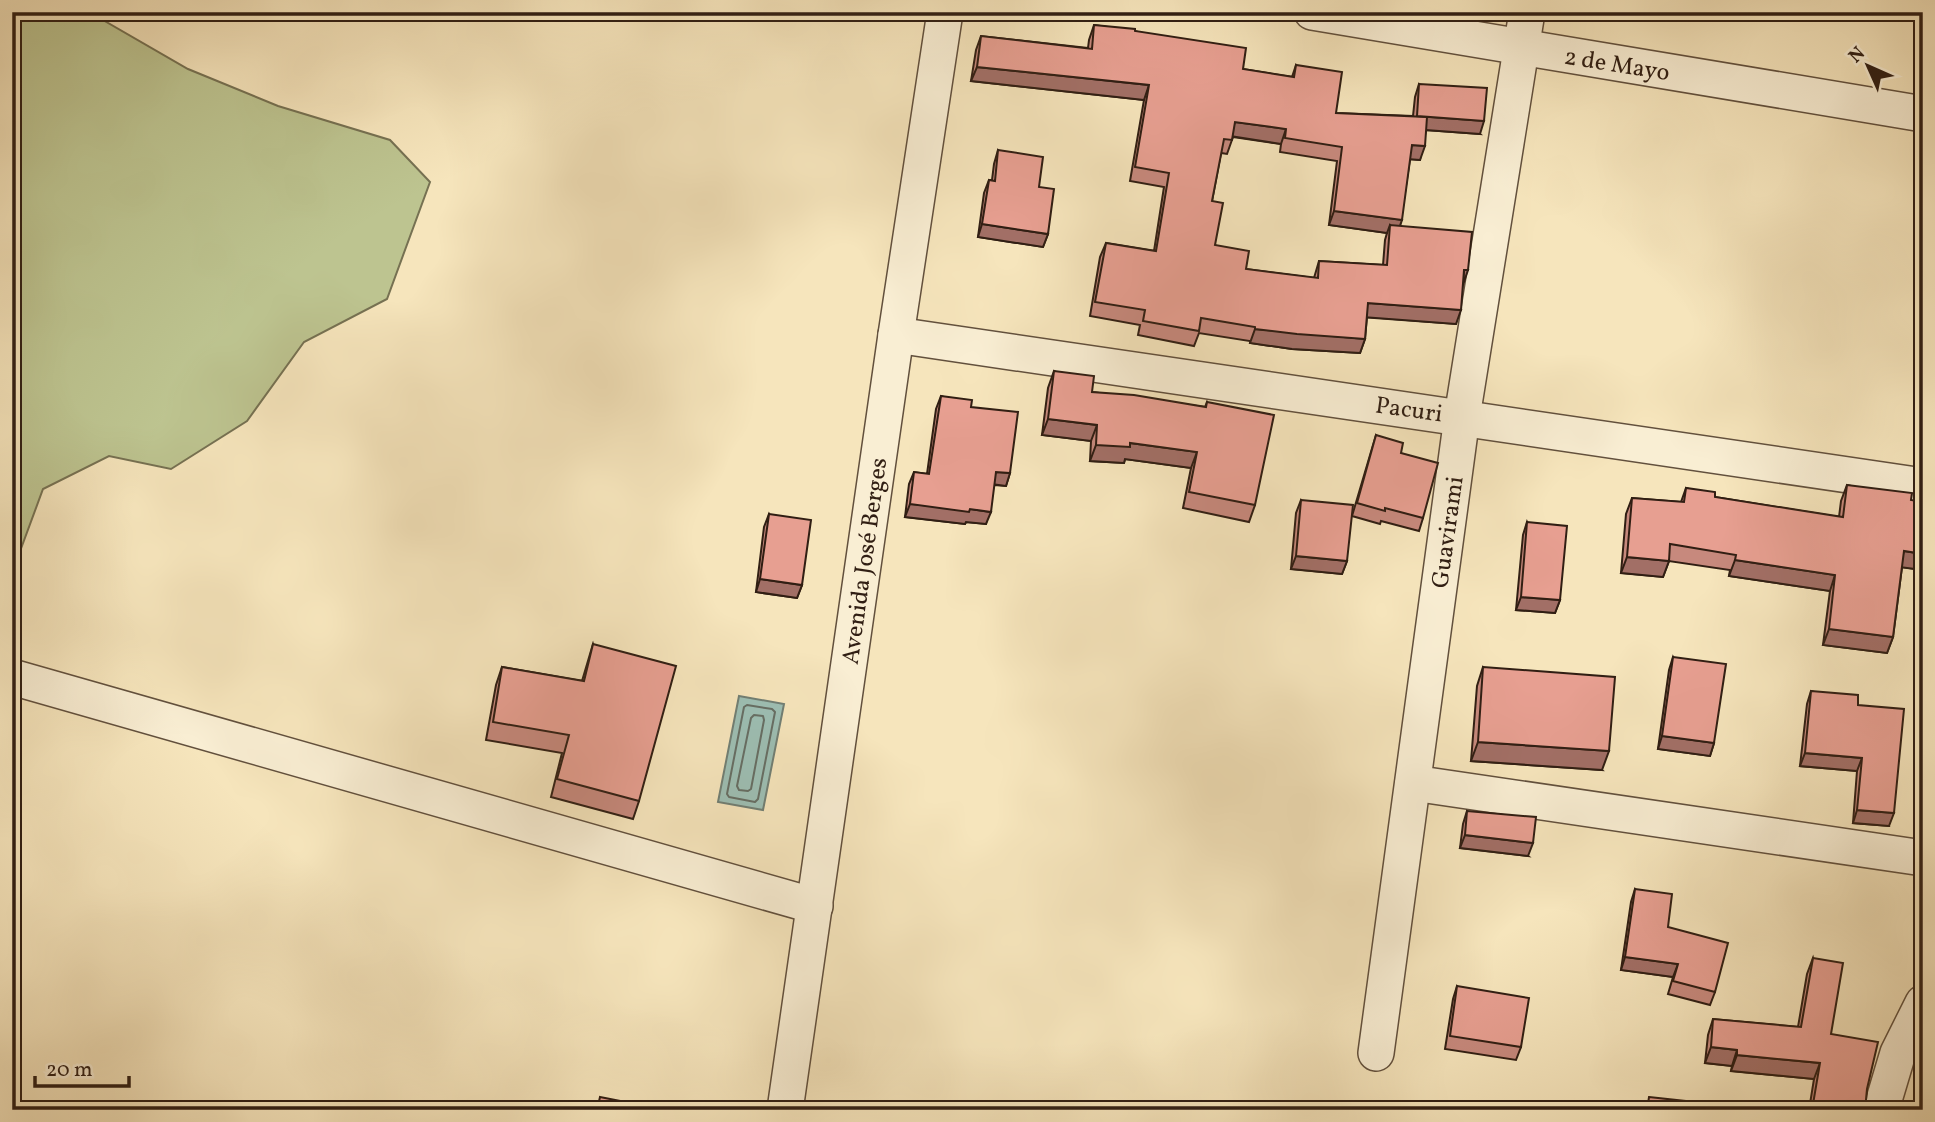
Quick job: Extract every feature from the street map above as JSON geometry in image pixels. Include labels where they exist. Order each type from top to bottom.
[{"type":"street","name":"Avenida José Berges","points":[[785,1110],[945,12]]},
{"type":"street","name":"2 de Mayo","points":[[1312,12],[1923,114]]},
{"type":"street","name":"Guavirami","points":[[1377,1053],[1462,417],[1527,12]]},
{"type":"street","name":"Pacuri","points":[[896,335],[1923,486]]},
{"type":"street","points":[[12,677],[814,906]]},
{"type":"street","points":[[1413,783],[1923,858]]},
{"type":"street","points":[[1881,1110],[1898,1053],[1923,1003]]},
{"type":"green space","points":[[12,12],[89,12],[188,69],[278,106],[390,140],[430,182],[387,299],[304,342],[247,421],[171,469],[109,456],[43,489],[12,573]]},
{"type":"water","points":[[739,696],[784,704],[763,810],[718,802]]},
{"type":"building","points":[[1094,25],[1135,29],[1246,48],[1243,69],[1294,77],[1296,65],[1342,72],[1336,113],[1427,117],[1425,146],[1412,145],[1402,220],[1334,211],[1342,147],[1285,138],[1286,129],[1235,122],[1232,140],[1224,139],[1212,201],[1223,203],[1215,245],[1249,251],[1246,269],[1318,278],[1319,261],[1387,265],[1390,225],[1472,232],[1468,270],[1464,270],[1461,310],[1368,303],[1365,339],[1255,329],[1201,318],[1199,331],[1143,321],[1145,310],[1095,302],[1106,243],[1156,251],[1169,173],[1135,167],[1149,85],[977,67],[981,36],[1092,49]]},
{"type":"building","points":[[1419,84],[1487,88],[1484,121],[1417,116]]},
{"type":"building","points":[[998,150],[1043,157],[1039,187],[1054,189],[1048,234],[982,224],[989,180],[995,181]]},
{"type":"building","points":[[1054,371],[1094,376],[1092,392],[1134,395],[1206,407],[1207,402],[1274,415],[1255,505],[1189,492],[1197,452],[1130,443],[1130,447],[1096,445],[1097,425],[1048,419]]},
{"type":"building","points":[[941,396],[972,400],[971,407],[1018,412],[1010,473],[996,472],[991,512],[970,509],[969,512],[910,504],[914,472],[929,474]]},
{"type":"building","points":[[1376,435],[1403,443],[1401,453],[1438,463],[1423,518],[1357,503]]},
{"type":"building","points":[[1847,485],[1912,493],[1911,500],[1923,502],[1923,554],[1904,551],[1893,637],[1829,629],[1835,575],[1735,560],[1736,555],[1670,544],[1669,561],[1627,557],[1632,498],[1684,502],[1686,488],[1715,492],[1715,497],[1843,517]]},
{"type":"building","points":[[1301,500],[1353,505],[1347,561],[1296,556]]},
{"type":"building","points":[[769,514],[811,520],[802,585],[760,579]]},
{"type":"building","points":[[1527,522],[1567,526],[1560,600],[1521,597]]},
{"type":"building","points":[[593,644],[676,666],[639,801],[557,779],[569,735],[493,722],[502,667],[584,681]]},
{"type":"building","points":[[1673,657],[1726,664],[1714,743],[1662,736]]},
{"type":"building","points":[[1483,667],[1615,677],[1609,751],[1478,742]]},
{"type":"building","points":[[1811,691],[1858,695],[1858,705],[1904,709],[1894,813],[1857,810],[1862,758],[1805,753]]},
{"type":"building","points":[[1467,811],[1536,817],[1533,843],[1465,835]]},
{"type":"building","points":[[1635,889],[1672,894],[1668,927],[1728,943],[1715,992],[1673,981],[1678,964],[1625,957]]},
{"type":"building","points":[[1813,958],[1843,963],[1831,1034],[1878,1042],[1865,1110],[1812,1110],[1820,1063],[1737,1055],[1737,1050],[1711,1047],[1713,1019],[1801,1027]]},
{"type":"building","points":[[1457,986],[1529,998],[1521,1047],[1450,1036]]},
{"type":"building","points":[[600,1097],[666,1110],[597,1110]]},
{"type":"building","points":[[1649,1097],[1685,1101],[1684,1110],[1647,1110]]}]
